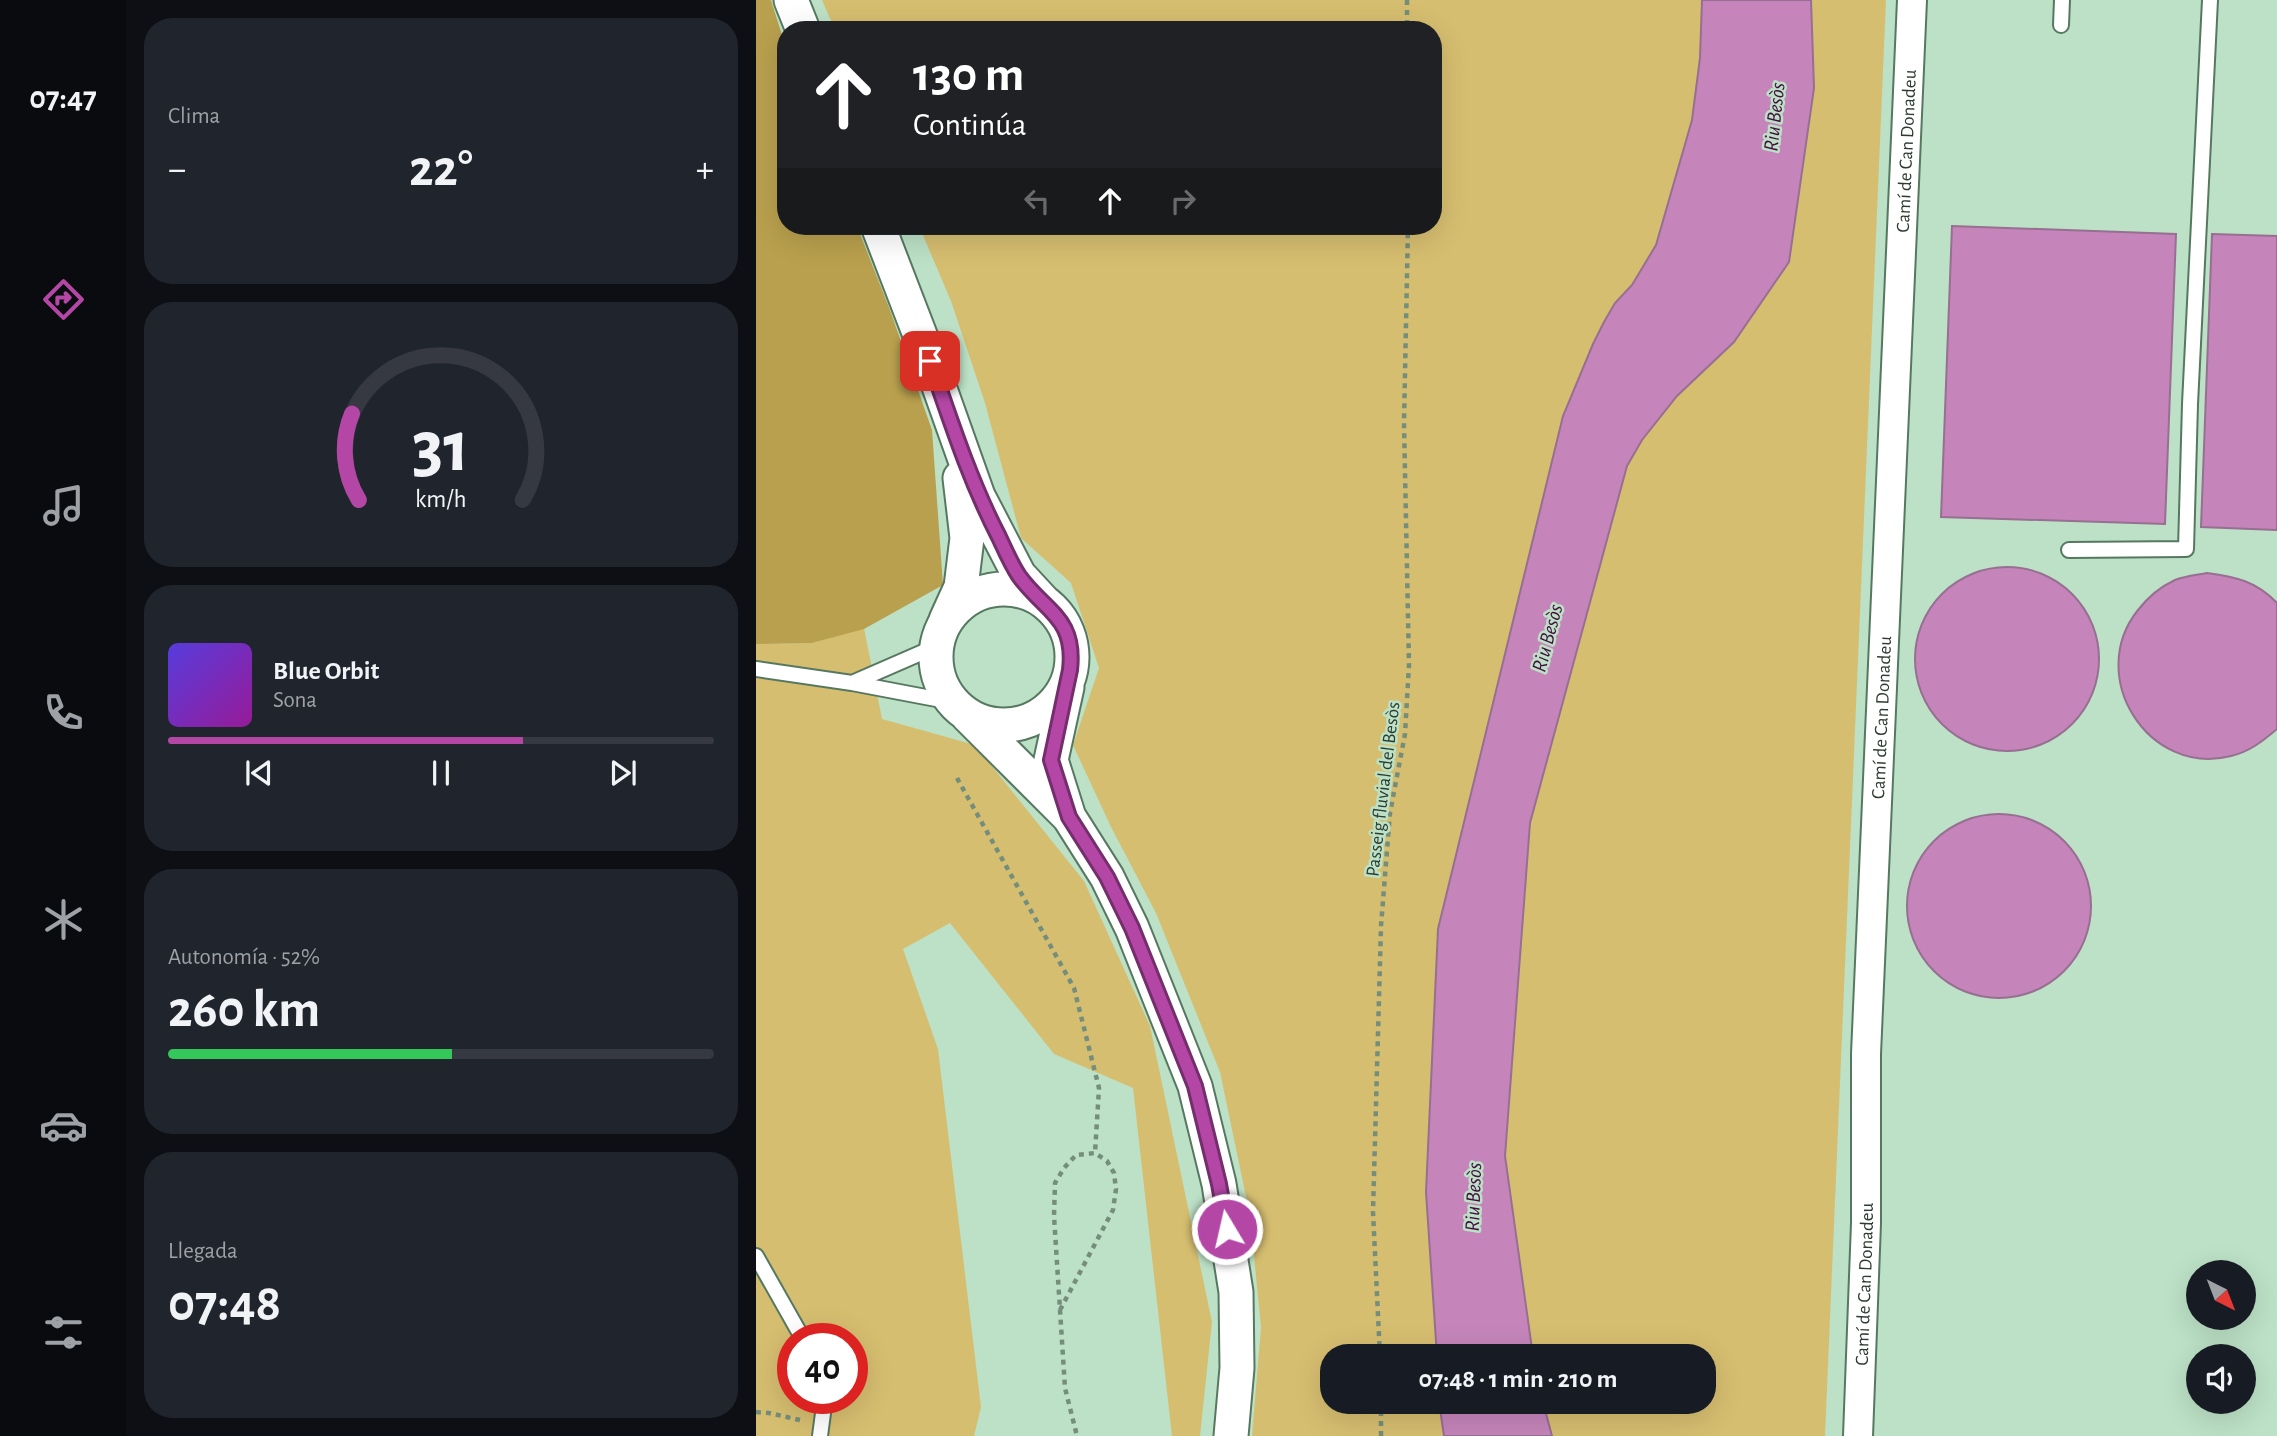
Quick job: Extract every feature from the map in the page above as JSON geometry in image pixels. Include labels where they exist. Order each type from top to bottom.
[{"type":"street","points":[[791,0],[799,21]]},
{"type":"street","name":"Camí de Can Donadeu","points":[[1858,1436],[1866,1223],[1866,1054],[1912,0]]},
{"type":"street","points":[[881,235],[978,496],[1019,575],[1056,614],[1067,633],[1072,656],[1051,760],[1069,817]]},
{"type":"street","points":[[956,437],[967,538],[961,587],[941,634],[936,661],[938,676],[943,689],[959,708],[1069,817],[1107,877],[1132,928],[1195,1086],[1219,1184],[1236,1292],[1237,1368],[1231,1436]]},
{"type":"street","points":[[941,634],[961,605],[983,593],[1015,590],[1045,603]]},
{"type":"street","points":[[959,708],[982,722],[998,726],[1015,725],[1030,720],[1045,712],[1056,700],[1065,686],[1070,670]]},
{"type":"lane","points":[[2061,25],[2062,0]]},
{"type":"lane","points":[[2070,550],[2186,549],[2190,404],[2210,0]]},
{"type":"lane","points":[[852,683],[941,634]]},
{"type":"lane","points":[[756,669],[852,683],[959,708]]},
{"type":"lane","points":[[756,1256],[794,1323]]},
{"type":"path","points":[[1407,0],[1407,21]]},
{"type":"path","name":"Passeig fluvial del Besòs","points":[[1379,1344],[1373,1212],[1381,926],[1390,813],[1405,734],[1409,665],[1404,423],[1408,235]]},
{"type":"path","points":[[957,778],[1074,988],[1099,1088],[1095,1153]]},
{"type":"path","points":[[1060,1310],[1113,1210],[1116,1189],[1114,1173],[1107,1161],[1095,1153],[1076,1155],[1055,1183],[1054,1216],[1060,1310],[1065,1388],[1077,1436]]},
{"type":"path","points":[[756,1412],[769,1413],[820,1430]]},
{"type":"path","points":[[1381,1414],[1381,1436]]},
{"type":"shaded area","points":[[756,0],[771,0],[778,21],[777,235],[861,235],[932,430],[943,585],[864,629],[812,643],[756,644]]},
{"type":"shaded area","points":[[822,0],[1702,0],[1700,58],[1692,120],[1656,245],[1632,285],[1615,303],[1604,322],[1563,416],[1438,929],[1426,1192],[1436,1344],[1320,1344],[1320,1414],[1441,1414],[1444,1436],[1252,1436],[1261,1327],[1250,1216],[1220,1072],[1156,913],[1111,827],[1073,745],[1099,668],[1071,583],[1021,538],[985,403],[951,301],[923,235],[1442,235],[1442,21],[831,21]]},
{"type":"shaded area","points":[[1811,0],[1886,0],[1825,1436],[1552,1436],[1546,1414],[1716,1414],[1716,1344],[1531,1344],[1505,1156],[1530,823],[1627,466],[1642,440],[1677,396],[1734,342],[1789,262],[1814,88]]},
{"type":"shaded area","points":[[864,628],[882,719],[975,745],[1084,881],[1150,1026],[1212,1322],[1200,1436],[1172,1436],[1133,1088],[1054,1054],[950,923],[903,949],[938,1049],[981,1407],[974,1436],[756,1436],[756,644],[812,643]]},
{"type":"water","name":"Riu Besòs","points":[[1702,0],[1811,0],[1814,88],[1789,262],[1734,342],[1677,396],[1642,440],[1627,466],[1530,823],[1505,1156],[1531,1344],[1436,1344],[1426,1192],[1438,929],[1563,416],[1604,322],[1615,303],[1632,285],[1656,245],[1692,120],[1700,58]]},
{"type":"water","points":[[1952,226],[2176,234],[2165,524],[1941,517]]},
{"type":"water","points":[[2212,234],[2277,236],[2277,530],[2201,527]]},
{"type":"water","points":[[2007,567],[2042,574],[2058,582],[2072,594],[2084,608],[2092,624],[2099,659],[2092,694],[2084,710],[2072,724],[2058,736],[2042,744],[2007,751],[1972,744],[1956,736],[1942,724],[1930,710],[1922,694],[1915,659],[1922,624],[1930,608],[1942,594],[1956,582],[1972,574]]},
{"type":"water","points":[[2207,573],[2245,581],[2277,603],[2277,729],[2244,752],[2231,756],[2201,758],[2174,751],[2151,736],[2133,716],[2122,691],[2118,664],[2123,636],[2146,601],[2175,580]]},
{"type":"water","points":[[1999,814],[2034,821],[2050,829],[2064,841],[2076,855],[2084,871],[2091,906],[2084,941],[2076,957],[2064,971],[2050,983],[2034,991],[1999,998],[1964,991],[1948,983],[1934,971],[1922,957],[1914,941],[1907,906],[1914,871],[1922,855],[1934,841],[1948,829],[1964,821]]},
{"type":"water","points":[[1441,1414],[1546,1414],[1552,1436],[1444,1436]]},
{"type":"route","points":[[930,361],[978,496],[1019,575],[1056,614],[1070,640],[1070,670],[1051,760],[1069,817],[1107,877],[1132,928],[1195,1086],[1205,1121],[1227,1229]]}]
